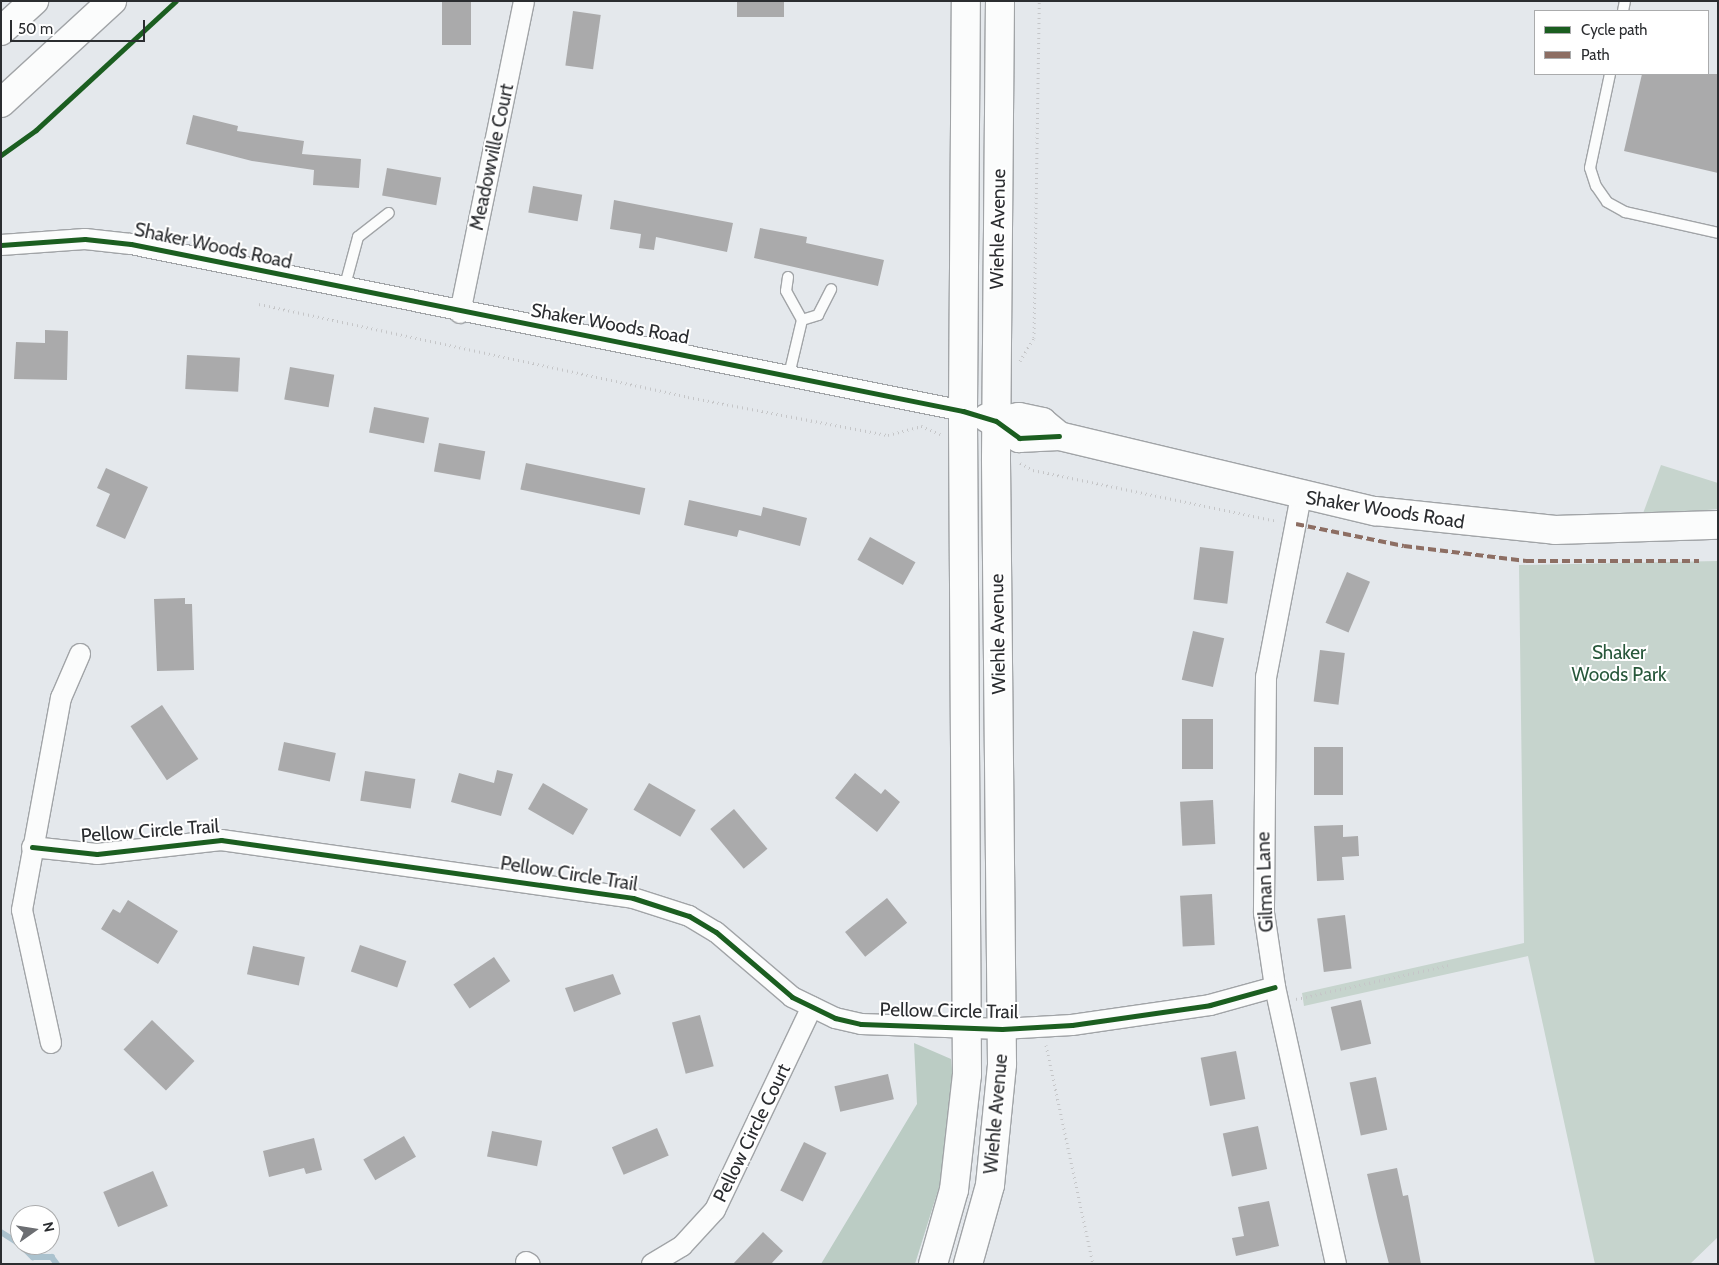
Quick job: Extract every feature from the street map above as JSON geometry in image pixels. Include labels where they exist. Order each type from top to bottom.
[{"type":"main road","points":[[1,31],[34,1]]},
{"type":"main road","points":[[1,103],[112,1]]},
{"type":"main road","name":"Wiehle Avenue","points":[[933,1264],[960,1152],[967,1028],[963,411],[966,1]]},
{"type":"main road","name":"Wiehle Avenue","points":[[968,1264],[982,1220],[996,1145],[1002,1029],[996,421],[1000,1]]},
{"type":"main road","name":"Shaker Woods Road","points":[[963,411],[996,421],[1019,438],[1059,436],[1301,496],[1478,525],[1555,530],[1718,525]]},
{"type":"main road","name":"Shaker Woods Road","points":[[996,421],[1019,417],[1042,422],[1059,436]]},
{"type":"street","name":"Meadowville Court","points":[[460,312],[524,1]]},
{"type":"street","name":"Shaker Woods Road","points":[[1,245],[59,239],[110,241],[963,411]]},
{"type":"street","name":"Gilman Lane","points":[[1301,496],[1266,677],[1263,724],[1264,913],[1277,995],[1336,1264]]},
{"type":"street","points":[[51,1043],[22,910],[32,847],[61,698],[80,654]]},
{"type":"street","name":"Pellow Circle Trail","points":[[32,847],[97,854],[221,840],[633,898],[689,916],[716,932],[767,979],[812,1007],[861,1024],[1002,1029],[1127,1019],[1277,995]]},
{"type":"street","name":"Pellow Circle Court","points":[[652,1264],[682,1246],[715,1210],[812,1007]]},
{"type":"lane","points":[[1610,75],[1590,168],[1596,186],[1607,202],[1625,212],[1718,233]]},
{"type":"lane","points":[[344,289],[358,237],[389,213]]},
{"type":"lane","points":[[788,277],[786,291],[802,320],[789,375]]},
{"type":"lane","points":[[802,320],[818,315],[831,289]]},
{"type":"path","points":[[1018,364],[1034,338],[1039,1]]},
{"type":"path","points":[[260,304],[688,397],[888,435],[921,426],[940,434]]},
{"type":"path","points":[[1019,438],[1020,463],[1033,470],[1296,524]]},
{"type":"path","points":[[1277,995],[1449,965]]},
{"type":"path","points":[[1038,1045],[1046,1043],[1093,1264]]},
{"type":"green space","points":[[1661,465],[1718,483],[1718,509],[1642,516]]},
{"type":"green space","name":"Shaker Woods Park","points":[[1718,561],[1718,1237],[1690,1264],[1595,1264],[1528,956],[1304,1006],[1302,993],[1524,943],[1519,565]]},
{"type":"shaded area","points":[[914,1043],[951,1059],[953,1079],[940,1184],[915,1264],[821,1264],[917,1104]]},
{"type":"building","points":[[442,1],[471,1],[471,45],[442,45]]},
{"type":"building","points":[[737,1],[784,1],[784,17],[737,17]]},
{"type":"building","points":[[573,11],[601,15],[593,69],[565,65]]},
{"type":"building","points":[[1718,74],[1718,173],[1624,151],[1642,75]]},
{"type":"building","points":[[193,115],[238,126],[237,131],[304,141],[302,154],[361,159],[359,188],[313,185],[314,170],[252,161],[186,144]]},
{"type":"building","points":[[387,168],[441,178],[436,205],[382,196]]},
{"type":"building","points":[[533,186],[582,195],[578,221],[528,213]]},
{"type":"building","points":[[614,200],[733,223],[727,252],[656,237],[654,250],[639,248],[641,234],[610,229]]},
{"type":"building","points":[[760,228],[807,237],[806,243],[884,260],[878,286],[754,258]]},
{"type":"building","points":[[45,330],[68,331],[67,380],[14,379],[16,342],[45,343]]},
{"type":"building","points":[[187,355],[240,358],[238,392],[185,389]]},
{"type":"building","points":[[290,367],[334,375],[329,407],[284,399]]},
{"type":"building","points":[[374,407],[429,418],[424,443],[369,433]]},
{"type":"building","points":[[439,443],[485,451],[480,480],[434,472]]},
{"type":"building","points":[[526,463],[645,488],[640,515],[520,489]]},
{"type":"building","points":[[106,468],[148,487],[125,539],[96,526],[110,494],[97,488]]},
{"type":"building","points":[[689,500],[761,516],[763,507],[807,518],[800,546],[739,530],[737,537],[684,525]]},
{"type":"building","points":[[870,537],[915,562],[903,585],[857,560]]},
{"type":"building","points":[[1200,547],[1234,551],[1227,604],[1194,600]]},
{"type":"building","points":[[1347,572],[1370,582],[1349,632],[1326,623]]},
{"type":"building","points":[[185,598],[185,604],[192,604],[194,670],[157,671],[154,599]]},
{"type":"building","points":[[1193,631],[1224,638],[1213,687],[1182,680]]},
{"type":"building","points":[[1320,650],[1345,653],[1338,705],[1314,702]]},
{"type":"building","points":[[162,705],[198,759],[167,780],[130,726]]},
{"type":"building","points":[[1182,719],[1213,719],[1213,769],[1182,769]]},
{"type":"building","points":[[284,742],[336,753],[330,781],[278,770]]},
{"type":"building","points":[[1314,747],[1343,747],[1343,795],[1314,795]]},
{"type":"building","points":[[497,770],[513,774],[501,816],[451,802],[459,773],[494,783]]},
{"type":"building","points":[[365,771],[415,779],[411,809],[360,801]]},
{"type":"building","points":[[855,773],[881,794],[885,789],[900,802],[877,832],[835,798]]},
{"type":"building","points":[[543,783],[588,809],[573,835],[528,809]]},
{"type":"building","points":[[649,783],[696,810],[680,837],[634,810]]},
{"type":"building","points":[[1213,800],[1215,844],[1182,846],[1180,802]]},
{"type":"building","points":[[734,809],[767,849],[744,869],[710,829]]},
{"type":"building","points":[[1343,825],[1343,837],[1358,836],[1359,856],[1342,857],[1344,880],[1317,881],[1314,826]]},
{"type":"building","points":[[1212,894],[1215,945],[1183,947],[1180,896]]},
{"type":"building","points":[[887,898],[907,923],[865,957],[845,932]]},
{"type":"building","points":[[128,900],[178,931],[158,964],[101,929],[113,909],[120,913]]},
{"type":"building","points":[[1345,915],[1352,969],[1324,972],[1317,918]]},
{"type":"building","points":[[360,945],[406,961],[397,987],[351,971]]},
{"type":"building","points":[[253,946],[305,957],[299,985],[247,974]]},
{"type":"building","points":[[494,957],[510,981],[470,1008],[453,984]]},
{"type":"building","points":[[613,974],[621,994],[574,1012],[565,988]]},
{"type":"building","points":[[1361,1000],[1371,1044],[1341,1051],[1331,1007]]},
{"type":"building","points":[[700,1015],[714,1066],[686,1074],[672,1023]]},
{"type":"building","points":[[152,1020],[194,1061],[166,1090],[124,1049]]},
{"type":"building","points":[[1236,1051],[1245,1099],[1210,1106],[1201,1058]]},
{"type":"building","points":[[888,1074],[894,1099],[840,1112],[834,1086]]},
{"type":"building","points":[[1376,1077],[1387,1130],[1361,1135],[1350,1083]]},
{"type":"building","points":[[1258,1126],[1267,1169],[1232,1177],[1223,1133]]},
{"type":"building","points":[[657,1128],[669,1156],[624,1175],[612,1147]]},
{"type":"building","points":[[492,1131],[542,1141],[537,1166],[487,1157]]},
{"type":"building","points":[[404,1136],[416,1157],[375,1180],[363,1160]]},
{"type":"building","points":[[314,1138],[322,1170],[306,1174],[304,1168],[269,1177],[263,1151]]},
{"type":"building","points":[[804,1142],[826,1153],[803,1201],[780,1191]]},
{"type":"building","points":[[1397,1168],[1403,1196],[1408,1195],[1421,1264],[1389,1264],[1378,1221],[1367,1174]]},
{"type":"building","points":[[153,1171],[168,1206],[118,1227],[103,1192]]},
{"type":"building","points":[[1269,1201],[1279,1246],[1236,1256],[1232,1238],[1244,1236],[1238,1207]]},
{"type":"building","points":[[763,1232],[783,1251],[771,1264],[733,1264]]},
{"type":"waterway","points":[[1,1232],[10,1238]]},
{"type":"waterway","points":[[31,1255],[33,1257],[52,1257],[57,1264]]},
{"type":"marked path","points":[[1296,524],[1404,546],[1526,561],[1699,561]]},
{"type":"cycle path","points":[[1,155],[36,130],[176,1]]},
{"type":"cycle path","points":[[1,245],[85,239],[131,244],[963,411],[996,421],[1019,438],[1059,436]]},
{"type":"cycle path","points":[[32,847],[97,854],[221,840],[633,898],[689,916],[716,932],[792,997],[835,1018],[861,1024],[1002,1029],[1072,1025],[1210,1005],[1275,987]]}]
